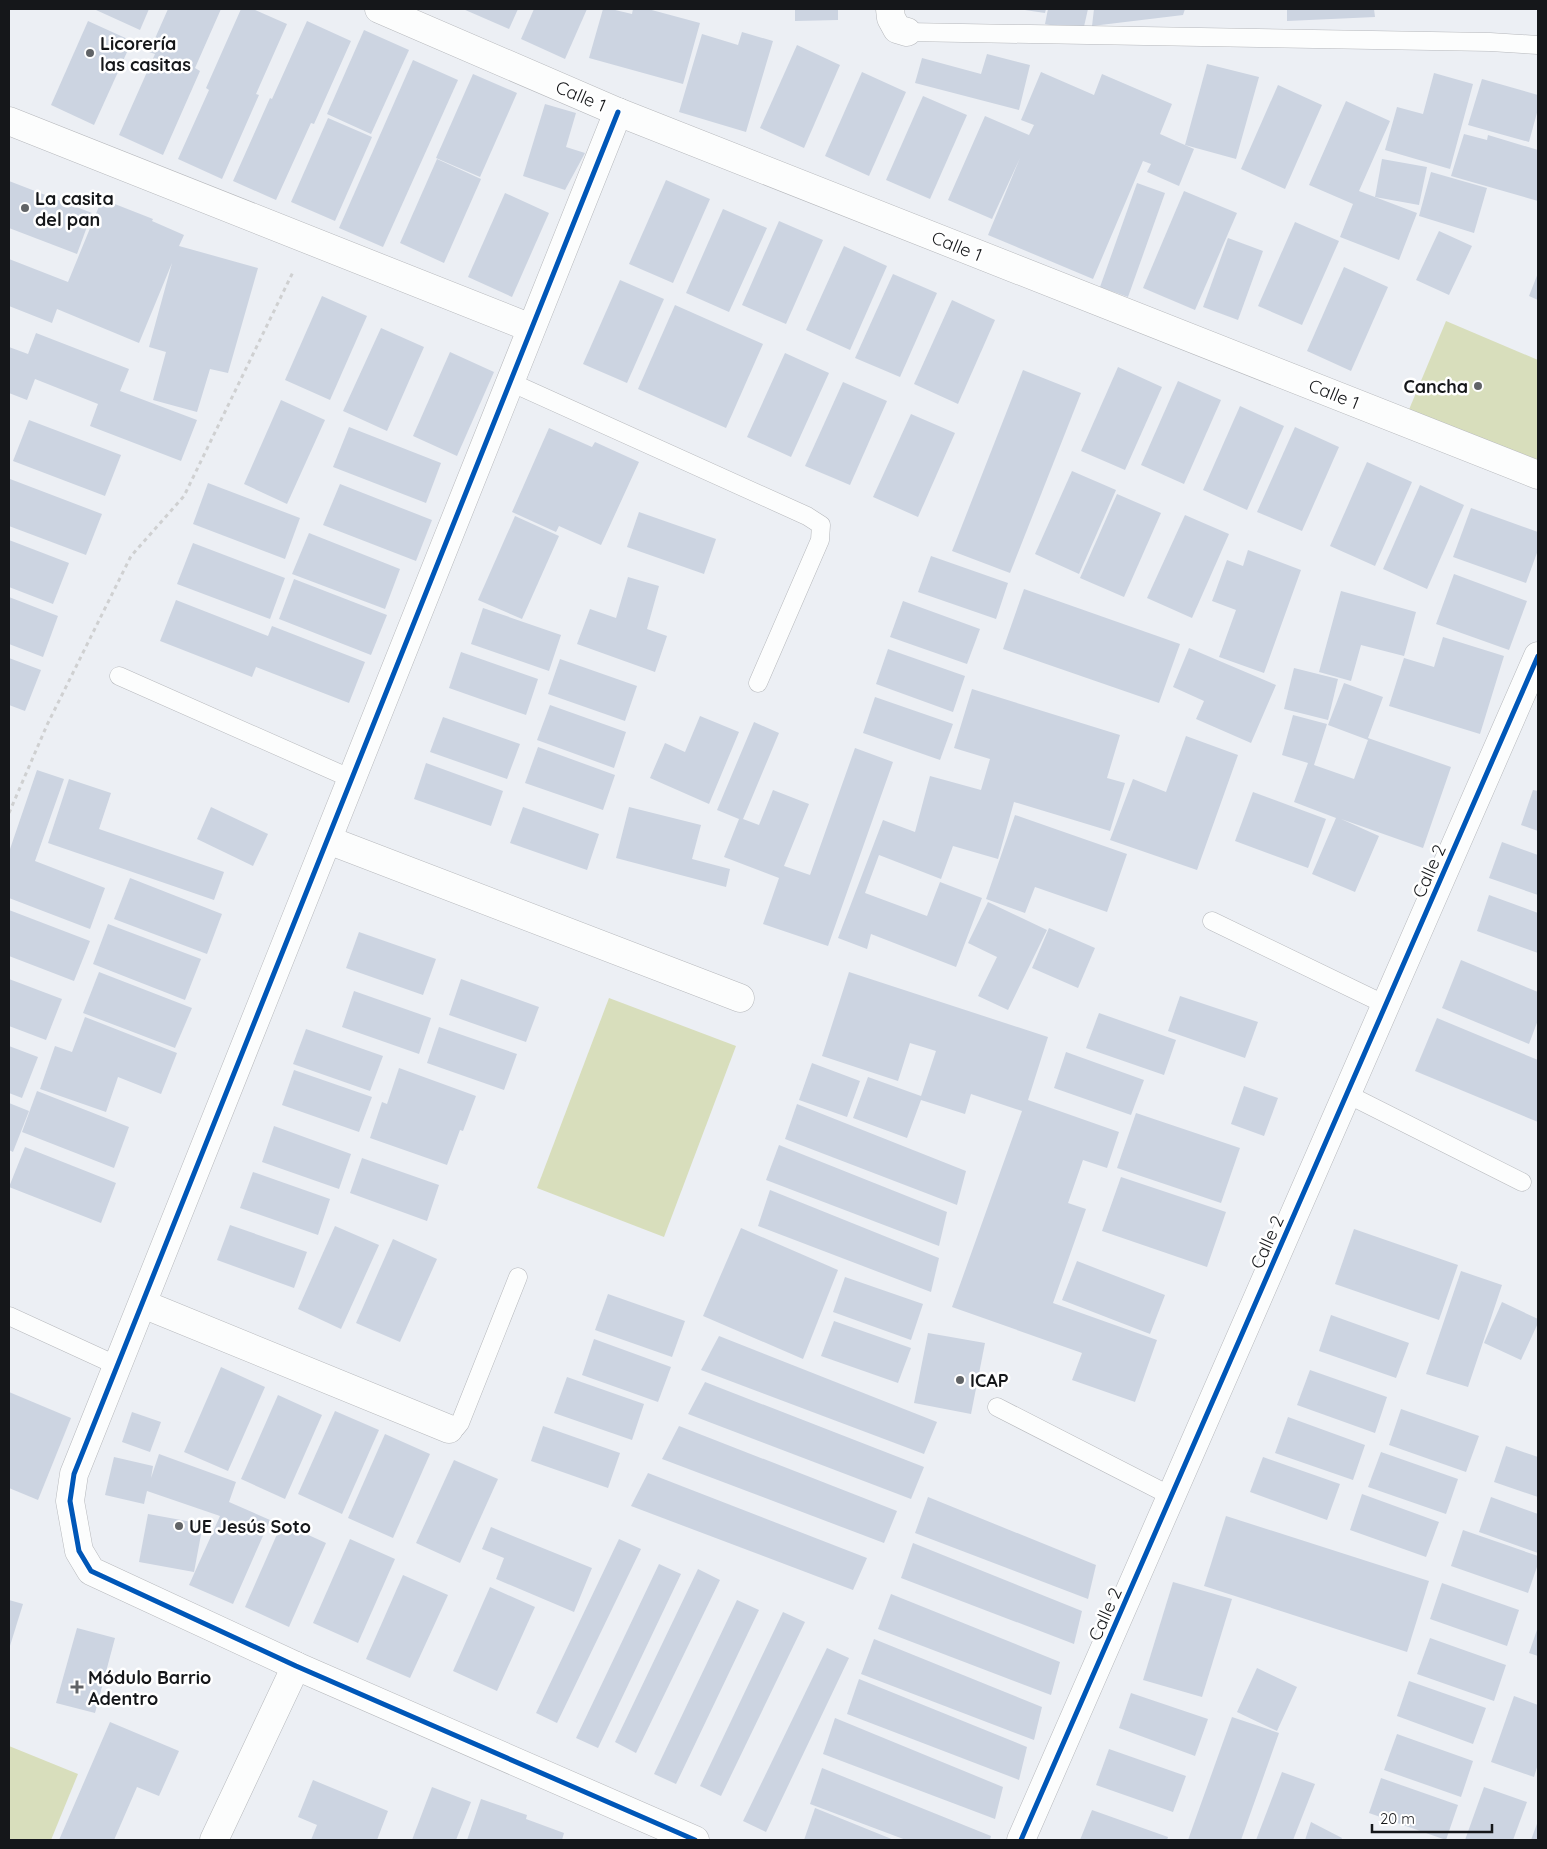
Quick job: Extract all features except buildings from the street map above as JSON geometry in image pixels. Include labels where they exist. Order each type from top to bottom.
[{"type":"street","name":"Calle 1","points":[[379,9],[618,112],[1538,475]]},
{"type":"street","points":[[890,9],[891,18],[897,29],[907,32]]},
{"type":"street","points":[[618,112],[74,1474],[70,1501],[79,1551],[91,1571],[296,1666],[695,1840]]},
{"type":"street","points":[[9,121],[531,328]]},
{"type":"street","name":"Calle 2","points":[[1021,1840],[1538,656]]},
{"type":"street","points":[[328,840],[740,998]]},
{"type":"street","points":[[143,1304],[449,1429]]},
{"type":"street","points":[[214,1840],[296,1666]]},
{"type":"lane","points":[[907,32],[1480,42],[1538,45]]},
{"type":"lane","points":[[510,382],[806,516],[821,525],[820,540],[758,683]]},
{"type":"lane","points":[[119,676],[352,779]]},
{"type":"lane","points":[[1212,921],[1386,1005]]},
{"type":"lane","points":[[1347,1094],[1522,1182]]},
{"type":"lane","points":[[449,1429],[456,1428],[460,1423],[518,1277]]},
{"type":"lane","points":[[9,1316],[118,1366]]},
{"type":"lane","points":[[997,1407],[1171,1496]]},
{"type":"path","points":[[9,813],[47,725],[131,556],[184,496],[309,240]]},
{"type":"green space","name":"Cancha","points":[[1446,321],[1538,360],[1538,467],[1408,412]]},
{"type":"green space","points":[[609,998],[736,1046],[664,1237],[537,1188]]},
{"type":"green space","points":[[9,1746],[78,1774],[51,1840],[9,1840]]},
{"type":"cycle path","points":[[618,112],[74,1474],[70,1501],[79,1551],[91,1571],[296,1666],[695,1840]]},
{"type":"cycle path","points":[[1021,1840],[1538,656]]},
{"type":"place","name":"Licorería las casitas","points":[[90,53]]},
{"type":"place","name":"La casita del pan","points":[[25,208]]},
{"type":"place","name":"Cancha","points":[[1478,386]]},
{"type":"place","name":"ICAP","points":[[960,1380]]},
{"type":"place","name":"UE Jesús Soto","points":[[179,1526]]},
{"type":"place","name":"Módulo Barrio Adentro","points":[[77,1687]]}]
